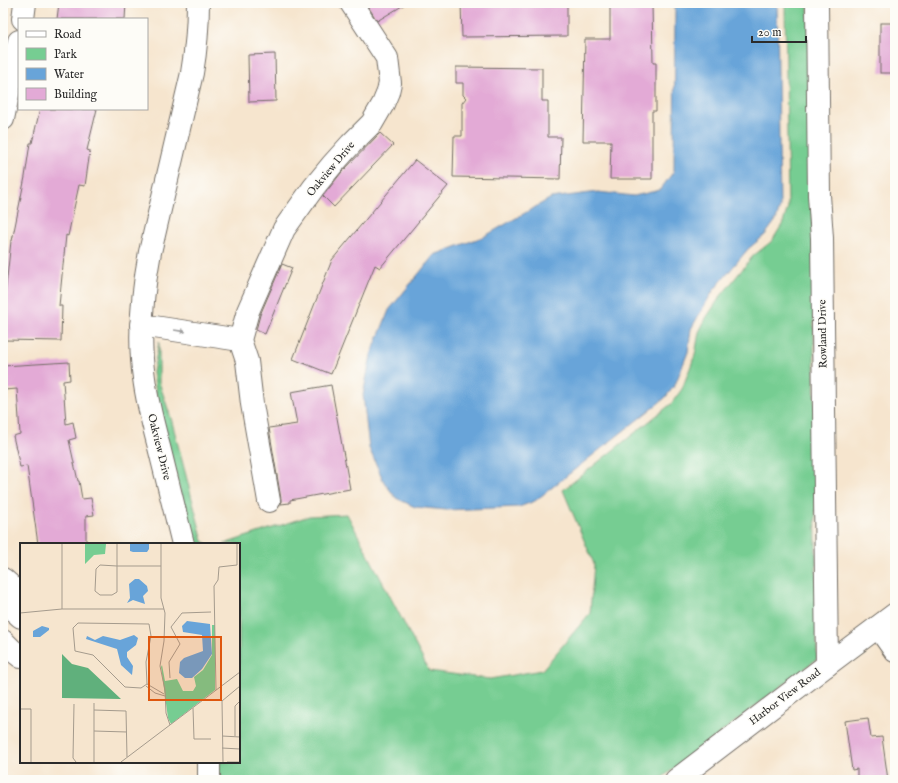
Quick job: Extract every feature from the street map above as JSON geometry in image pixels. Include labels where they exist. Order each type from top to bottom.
[{"type":"street","points":[[23,18],[25,3]]},
{"type":"street","name":"Oakview Drive","points":[[183,543],[148,403],[143,366],[141,325],[145,276],[192,73],[198,31],[198,3]]},
{"type":"street","name":"Oakview Drive","points":[[240,340],[248,311],[284,229],[332,165],[372,123],[388,92],[390,83],[387,58],[351,3]]},
{"type":"street","name":"Rowland Drive","points":[[817,3],[819,195],[822,238],[827,665]]},
{"type":"street","points":[[3,119],[18,46]]},
{"type":"street","points":[[141,325],[240,340],[247,361],[252,404],[269,501]]},
{"type":"street","points":[[3,579],[20,594]]},
{"type":"street","points":[[3,601],[20,616]]},
{"type":"street","points":[[887,620],[895,650]]},
{"type":"street","name":"Harbor View Road","points":[[676,780],[887,620]]},
{"type":"street","points":[[3,641],[20,656]]},
{"type":"street","points":[[209,763],[209,780]]},
{"type":"green space","points":[[785,3],[808,3],[813,238],[817,659],[659,780],[219,780],[219,763],[240,763],[240,543],[227,543],[309,516],[347,514],[429,671],[490,679],[542,670],[590,613],[594,564],[563,490],[671,404],[682,389],[695,355],[699,332],[706,318],[720,297],[753,256],[772,241],[783,223],[788,207]]},
{"type":"green space","points":[[159,342],[159,382],[171,418],[203,541],[206,543],[193,543],[157,400],[153,372]]},
{"type":"water","points":[[675,3],[777,3],[780,207],[776,220],[765,235],[748,249],[713,291],[691,329],[688,352],[675,385],[665,398],[535,501],[519,507],[446,510],[415,507],[396,498],[384,482],[369,448],[363,395],[371,355],[389,310],[434,255],[485,236],[551,198],[598,192],[634,196],[660,190],[674,171]]},
{"type":"building","points":[[59,3],[126,3],[125,18],[57,18]]},
{"type":"building","points":[[366,3],[407,3],[377,21]]},
{"type":"building","points":[[461,3],[567,3],[567,36],[462,37]]},
{"type":"building","points":[[610,3],[652,3],[653,63],[656,63],[656,111],[652,111],[652,179],[610,179],[611,141],[583,141],[585,39],[610,39]]},
{"type":"building","points":[[880,23],[895,23],[895,73],[880,73]]},
{"type":"building","points":[[275,54],[276,101],[249,102],[248,55]]},
{"type":"building","points":[[456,67],[542,68],[542,101],[548,101],[548,137],[561,137],[560,179],[453,177],[454,136],[462,136],[462,103],[466,98],[463,95],[463,83],[456,83]]},
{"type":"building","points":[[40,110],[97,110],[87,150],[90,151],[85,186],[79,185],[68,236],[66,235],[59,306],[62,306],[61,341],[3,340],[3,305],[11,241],[25,177],[30,143],[32,143]]},
{"type":"building","points":[[380,133],[393,145],[334,207],[323,196],[341,173]]},
{"type":"building","points":[[415,160],[448,186],[380,268],[375,265],[331,374],[293,359],[332,260]]},
{"type":"building","points":[[282,264],[292,268],[265,334],[256,330],[260,315]]},
{"type":"building","points":[[69,362],[70,380],[63,381],[66,424],[73,422],[76,438],[69,440],[82,499],[91,498],[94,515],[86,516],[86,543],[38,543],[27,466],[20,467],[13,436],[20,434],[17,389],[4,390],[3,366]]},
{"type":"building","points":[[331,385],[350,489],[290,500],[290,503],[281,504],[269,428],[297,424],[291,392]]},
{"type":"building","points":[[868,718],[871,738],[882,737],[888,780],[857,780],[857,769],[852,770],[845,721]]}]
